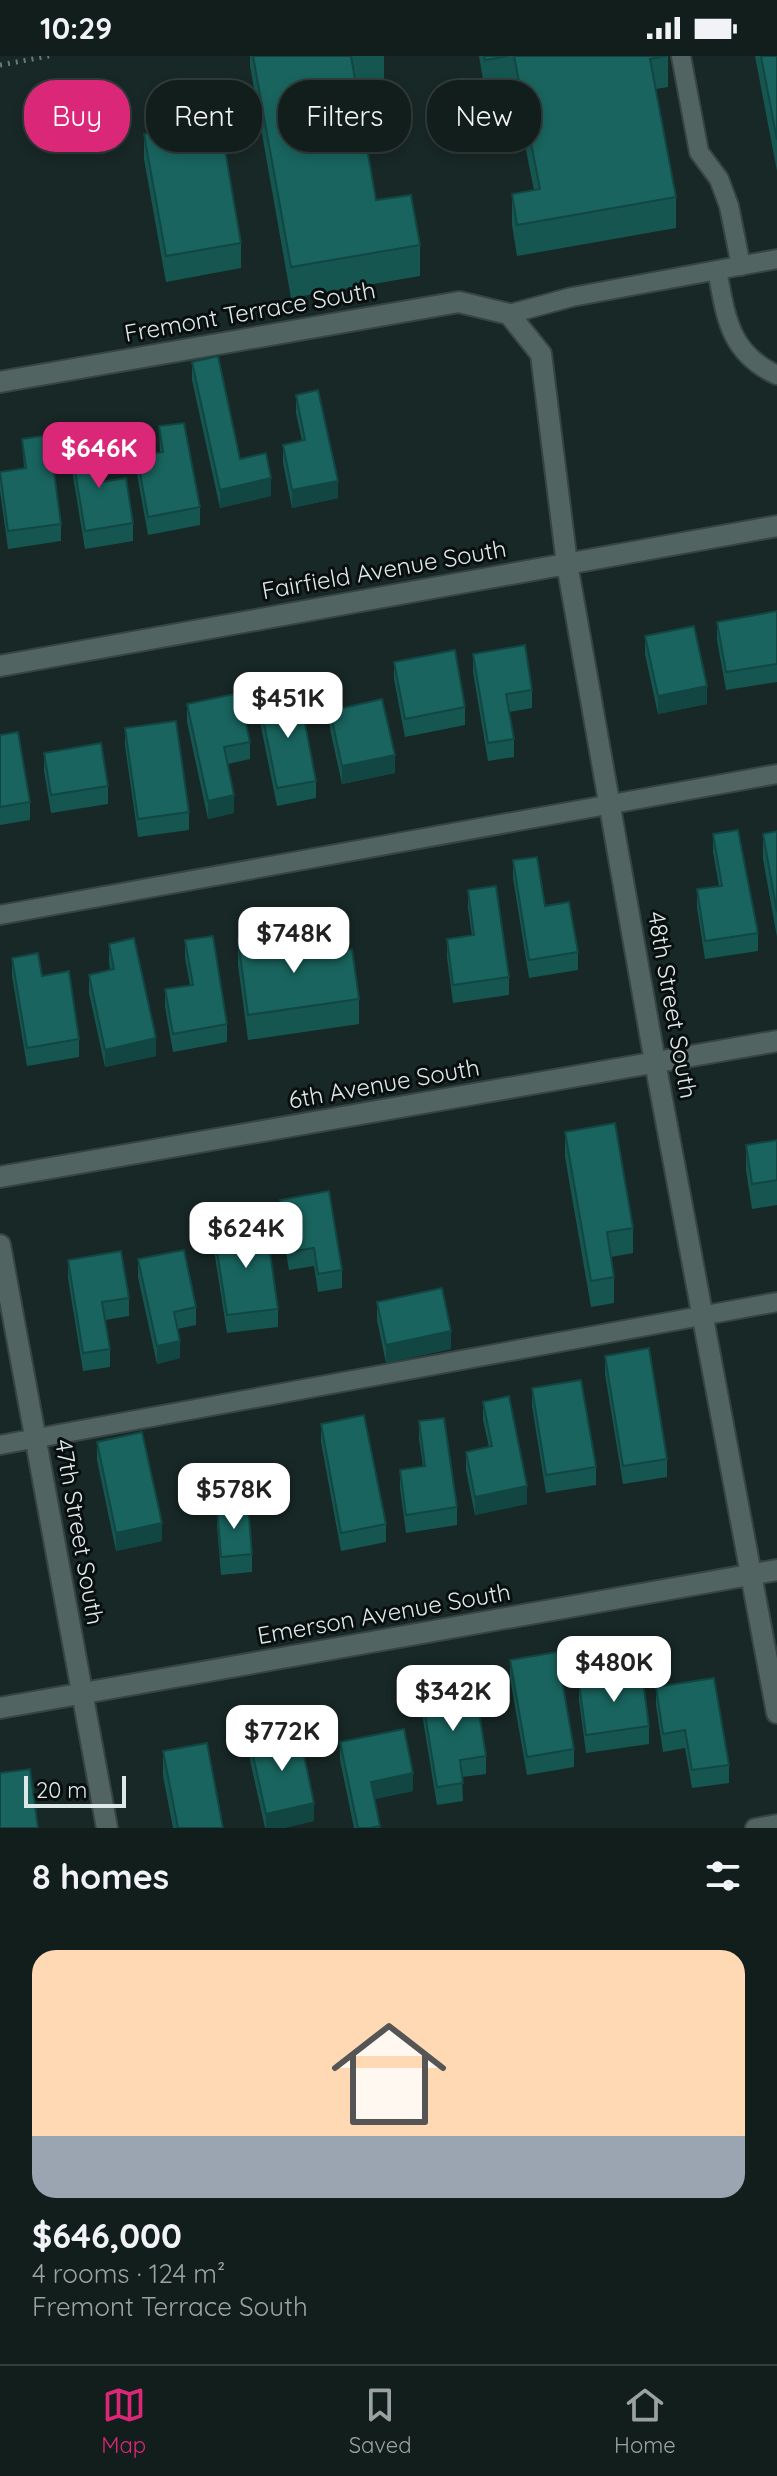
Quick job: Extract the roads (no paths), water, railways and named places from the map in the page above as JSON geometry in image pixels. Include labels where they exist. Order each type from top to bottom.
[{"type":"street","name":"Fremont Terrace South","points":[[0,382],[459,302],[509,314]]},
{"type":"street","name":"48th Street South","points":[[509,314],[541,354],[567,564],[655,1062],[777,1713]]},
{"type":"street","name":"Fairfield Avenue South","points":[[0,666],[777,526]]},
{"type":"street","name":"6th Avenue South","points":[[0,1177],[777,1041]]},
{"type":"street","name":"47th Street South","points":[[0,1245],[107,1828]]},
{"type":"street","name":"Emerson Avenue South","points":[[0,1708],[777,1570]]},
{"type":"lane","points":[[681,56],[699,152],[719,179],[729,206],[741,266]]},
{"type":"lane","points":[[509,314],[572,297],[777,259]]},
{"type":"lane","points":[[717,270],[728,328],[744,354],[777,375]]},
{"type":"lane","points":[[0,915],[777,774]]},
{"type":"lane","points":[[0,1445],[777,1302]]},
{"type":"lane","points":[[755,1828],[777,1824]]}]
